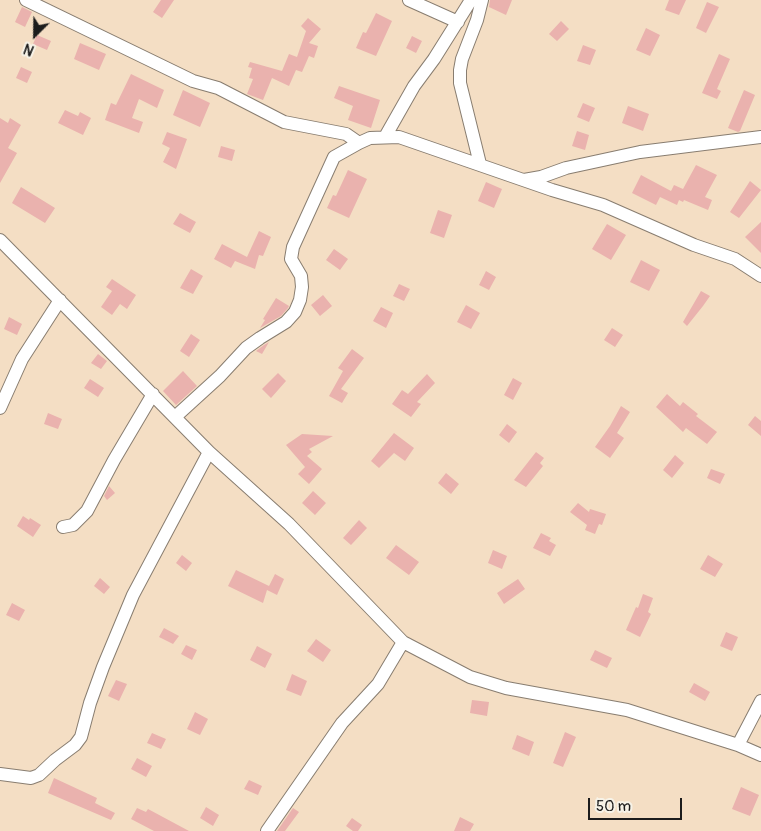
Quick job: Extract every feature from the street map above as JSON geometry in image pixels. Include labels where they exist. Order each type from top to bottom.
[{"type":"street","points":[[26,0],[192,81],[218,88],[284,122],[346,134],[359,143]]},
{"type":"street","points":[[409,0],[458,22]]},
{"type":"street","points":[[385,137],[414,86],[434,59],[471,0]]},
{"type":"street","points":[[480,164],[460,83],[460,70],[482,0]]},
{"type":"street","points":[[175,417],[220,376],[246,348],[286,322],[296,312],[302,287],[301,276],[291,259],[293,246],[334,157],[370,138],[399,137],[603,205],[670,235],[735,259],[761,276]]},
{"type":"street","points":[[524,180],[541,177],[566,168],[640,152],[761,137]]},
{"type":"street","points":[[0,240],[209,452],[289,524],[403,642],[470,677],[506,688],[627,710],[738,745],[761,755]]},
{"type":"street","points":[[0,408],[22,359],[60,300]]},
{"type":"street","points":[[63,526],[73,525],[88,511],[114,460],[153,394]]},
{"type":"street","points":[[0,774],[31,778],[39,775],[75,745],[81,737],[90,703],[103,667],[133,595],[209,452]]},
{"type":"street","points":[[267,831],[342,723],[378,684],[403,642]]},
{"type":"street","points":[[738,745],[761,701]]},
{"type":"building","points":[[161,0],[174,0],[162,18],[153,12]]},
{"type":"building","points":[[490,0],[512,0],[506,15],[489,7]]},
{"type":"building","points":[[669,0],[686,0],[679,15],[665,10]]},
{"type":"building","points":[[707,2],[719,7],[706,33],[696,28]]},
{"type":"building","points":[[22,7],[32,12],[25,27],[15,22]]},
{"type":"building","points":[[376,13],[392,21],[376,56],[356,48],[363,32],[366,33]]},
{"type":"building","points":[[308,18],[321,29],[309,43],[318,46],[314,58],[309,56],[302,72],[296,70],[289,86],[272,78],[263,100],[247,94],[253,79],[249,78],[252,68],[248,67],[250,62],[282,71],[289,54],[297,57],[306,31],[301,26]]},
{"type":"building","points":[[561,21],[569,29],[557,41],[549,34]]},
{"type":"building","points":[[646,28],[660,35],[650,56],[636,50]]},
{"type":"building","points":[[37,35],[51,41],[47,50],[33,44]]},
{"type":"building","points":[[412,36],[422,41],[416,53],[406,48]]},
{"type":"building","points":[[80,43],[106,54],[99,70],[74,59]]},
{"type":"building","points":[[583,45],[596,50],[590,65],[577,61]]},
{"type":"building","points":[[719,54],[730,59],[717,89],[721,91],[717,99],[702,93]]},
{"type":"building","points":[[21,67],[32,72],[27,83],[16,78]]},
{"type":"building","points":[[131,74],[164,90],[157,108],[139,99],[132,118],[143,122],[139,133],[105,120],[111,103],[116,105]]},
{"type":"building","points":[[339,86],[380,100],[371,128],[348,120],[353,106],[334,98]]},
{"type":"building","points":[[183,90],[210,103],[200,127],[173,115]]},
{"type":"building","points":[[744,90],[755,95],[738,132],[728,128]]},
{"type":"building","points":[[583,103],[595,108],[589,122],[577,117]]},
{"type":"building","points":[[628,106],[649,114],[643,131],[622,123]]},
{"type":"building","points":[[65,110],[78,116],[80,112],[91,118],[83,135],[58,123]]},
{"type":"building","points":[[0,118],[8,123],[10,118],[21,125],[8,148],[17,153],[0,183]]},
{"type":"building","points":[[577,131],[589,135],[585,150],[572,146]]},
{"type":"building","points":[[167,132],[187,139],[176,169],[163,162],[170,148],[162,144]]},
{"type":"building","points":[[221,146],[235,150],[232,161],[218,157]]},
{"type":"building","points":[[696,165],[717,175],[705,197],[712,200],[708,210],[684,200],[683,202],[679,200],[677,205],[660,197],[656,205],[632,193],[641,175],[671,191],[674,185],[683,189]]},
{"type":"building","points":[[348,170],[367,179],[349,218],[327,208],[333,195],[336,196]]},
{"type":"building","points":[[750,181],[761,190],[739,218],[730,212]]},
{"type":"building","points":[[486,182],[502,189],[494,208],[478,201]]},
{"type":"building","points":[[21,187],[55,208],[45,223],[12,203]]},
{"type":"building","points":[[438,210],[452,215],[444,238],[430,233]]},
{"type":"building","points":[[180,213],[196,222],[190,233],[173,224]]},
{"type":"building","points":[[761,222],[761,253],[745,237]]},
{"type":"building","points":[[607,224],[626,235],[611,260],[592,249]]},
{"type":"building","points":[[259,231],[271,237],[263,256],[259,255],[255,269],[235,261],[231,268],[214,259],[222,244],[247,257]]},
{"type":"building","points":[[334,249],[348,259],[340,270],[326,260]]},
{"type":"building","points":[[641,260],[660,270],[649,291],[630,282]]},
{"type":"building","points":[[191,269],[203,276],[193,294],[180,288]]},
{"type":"building","points":[[486,271],[496,277],[489,290],[479,285]]},
{"type":"building","points":[[112,279],[136,295],[127,309],[120,304],[112,315],[101,307],[112,291],[106,287]]},
{"type":"building","points":[[399,284],[410,289],[404,301],[393,296]]},
{"type":"building","points":[[701,291],[710,296],[687,326],[683,322]]},
{"type":"building","points":[[323,295],[332,306],[320,316],[311,305]]},
{"type":"building","points":[[276,298],[289,306],[288,308],[281,316],[260,328],[265,320],[263,319]]},
{"type":"building","points":[[466,305],[480,313],[471,329],[457,322]]},
{"type":"building","points":[[381,307],[393,313],[386,328],[373,321]]},
{"type":"building","points":[[9,317],[22,324],[17,335],[4,329]]},
{"type":"building","points":[[612,328],[623,335],[615,347],[604,340]]},
{"type":"building","points":[[191,334],[200,340],[189,357],[180,351]]},
{"type":"building","points":[[269,342],[262,354],[256,351],[264,345]]},
{"type":"building","points":[[352,349],[364,358],[341,389],[348,393],[342,403],[329,396],[343,371],[338,368]]},
{"type":"building","points":[[98,354],[107,361],[101,369],[91,363]]},
{"type":"building","points":[[183,371],[197,386],[176,405],[163,391]]},
{"type":"building","points":[[278,373],[286,381],[271,398],[262,389]]},
{"type":"building","points":[[427,374],[435,383],[417,402],[421,404],[411,417],[392,404],[402,390],[408,394]]},
{"type":"building","points":[[513,378],[522,383],[513,400],[504,395]]},
{"type":"building","points":[[90,379],[104,388],[98,397],[84,388]]},
{"type":"building","points":[[667,394],[680,406],[683,402],[698,414],[696,416],[717,432],[707,444],[686,428],[683,432],[656,407]]},
{"type":"building","points":[[621,406],[630,412],[617,433],[624,438],[610,458],[595,447]]},
{"type":"building","points":[[48,413],[62,419],[58,429],[44,424]]},
{"type":"building","points":[[755,416],[761,421],[761,436],[748,425]]},
{"type":"building","points":[[507,424],[517,432],[509,443],[499,435]]},
{"type":"building","points":[[394,433],[414,448],[405,461],[394,453],[379,468],[371,461]]},
{"type":"building","points":[[302,434],[333,436],[309,449],[312,452],[307,456],[322,469],[309,484],[298,474],[305,467],[286,445]]},
{"type":"building","points":[[536,452],[544,458],[540,463],[543,466],[526,487],[514,480]]},
{"type":"building","points":[[675,455],[684,463],[672,478],[663,470]]},
{"type":"building","points":[[711,469],[725,474],[720,484],[707,478]]},
{"type":"building","points":[[446,473],[459,484],[451,494],[438,483]]},
{"type":"building","points":[[109,486],[115,493],[107,500],[104,496]]},
{"type":"building","points":[[313,491],[326,503],[315,515],[302,503]]},
{"type":"building","points":[[578,503],[589,512],[590,509],[606,514],[602,525],[599,524],[595,534],[585,530],[587,525],[570,512]]},
{"type":"building","points":[[23,516],[41,525],[33,537],[17,526]]},
{"type":"building","points":[[359,520],[367,528],[351,545],[343,538]]},
{"type":"building","points":[[541,533],[551,538],[549,541],[556,545],[550,556],[533,548]]},
{"type":"building","points":[[396,545],[419,562],[409,575],[386,558]]},
{"type":"building","points":[[493,550],[507,556],[502,569],[488,563]]},
{"type":"building","points":[[182,555],[192,563],[186,571],[176,563]]},
{"type":"building","points":[[708,555],[723,564],[715,577],[700,569]]},
{"type":"building","points":[[236,570],[269,586],[275,574],[284,579],[277,595],[267,590],[263,603],[228,586]]},
{"type":"building","points":[[100,578],[110,587],[104,594],[94,586]]},
{"type":"building","points":[[518,579],[525,589],[504,604],[497,593]]},
{"type":"building","points":[[643,594],[653,598],[648,612],[651,614],[640,637],[626,630]]},
{"type":"building","points":[[12,603],[25,610],[19,621],[6,615]]},
{"type":"building","points":[[164,628],[179,636],[173,644],[159,637]]},
{"type":"building","points":[[726,632],[738,637],[732,651],[720,646]]},
{"type":"building","points":[[316,639],[331,650],[323,662],[307,651]]},
{"type":"building","points":[[186,645],[197,650],[192,660],[181,654]]},
{"type":"building","points":[[257,646],[272,654],[265,668],[250,660]]},
{"type":"building","points":[[595,650],[612,658],[607,668],[590,660]]},
{"type":"building","points":[[292,674],[307,681],[301,696],[286,690]]},
{"type":"building","points":[[116,680],[127,684],[119,701],[108,696]]},
{"type":"building","points":[[694,683],[710,692],[705,701],[689,692]]},
{"type":"building","points":[[472,700],[489,702],[487,716],[470,713]]},
{"type":"building","points":[[195,712],[208,719],[200,735],[187,729]]},
{"type":"building","points":[[565,732],[576,737],[563,767],[553,763]]},
{"type":"building","points":[[152,733],[166,739],[161,749],[147,743]]},
{"type":"building","points":[[517,735],[534,742],[529,756],[512,749]]},
{"type":"building","points":[[137,758],[152,766],[146,777],[131,769]]},
{"type":"building","points":[[54,778],[97,798],[95,803],[115,813],[111,820],[48,793]]},
{"type":"building","points":[[249,780],[262,786],[258,795],[244,789]]},
{"type":"building","points":[[741,787],[759,795],[750,816],[732,809]]},
{"type":"building","points":[[206,807],[219,815],[213,826],[200,818]]},
{"type":"building","points":[[137,808],[146,812],[148,809],[189,831],[154,831],[131,819]]},
{"type":"building","points":[[293,808],[299,812],[285,831],[277,831]]},
{"type":"building","points":[[460,817],[474,824],[470,831],[454,831]]},
{"type":"building","points":[[352,818],[362,825],[358,831],[353,831],[346,826]]}]
